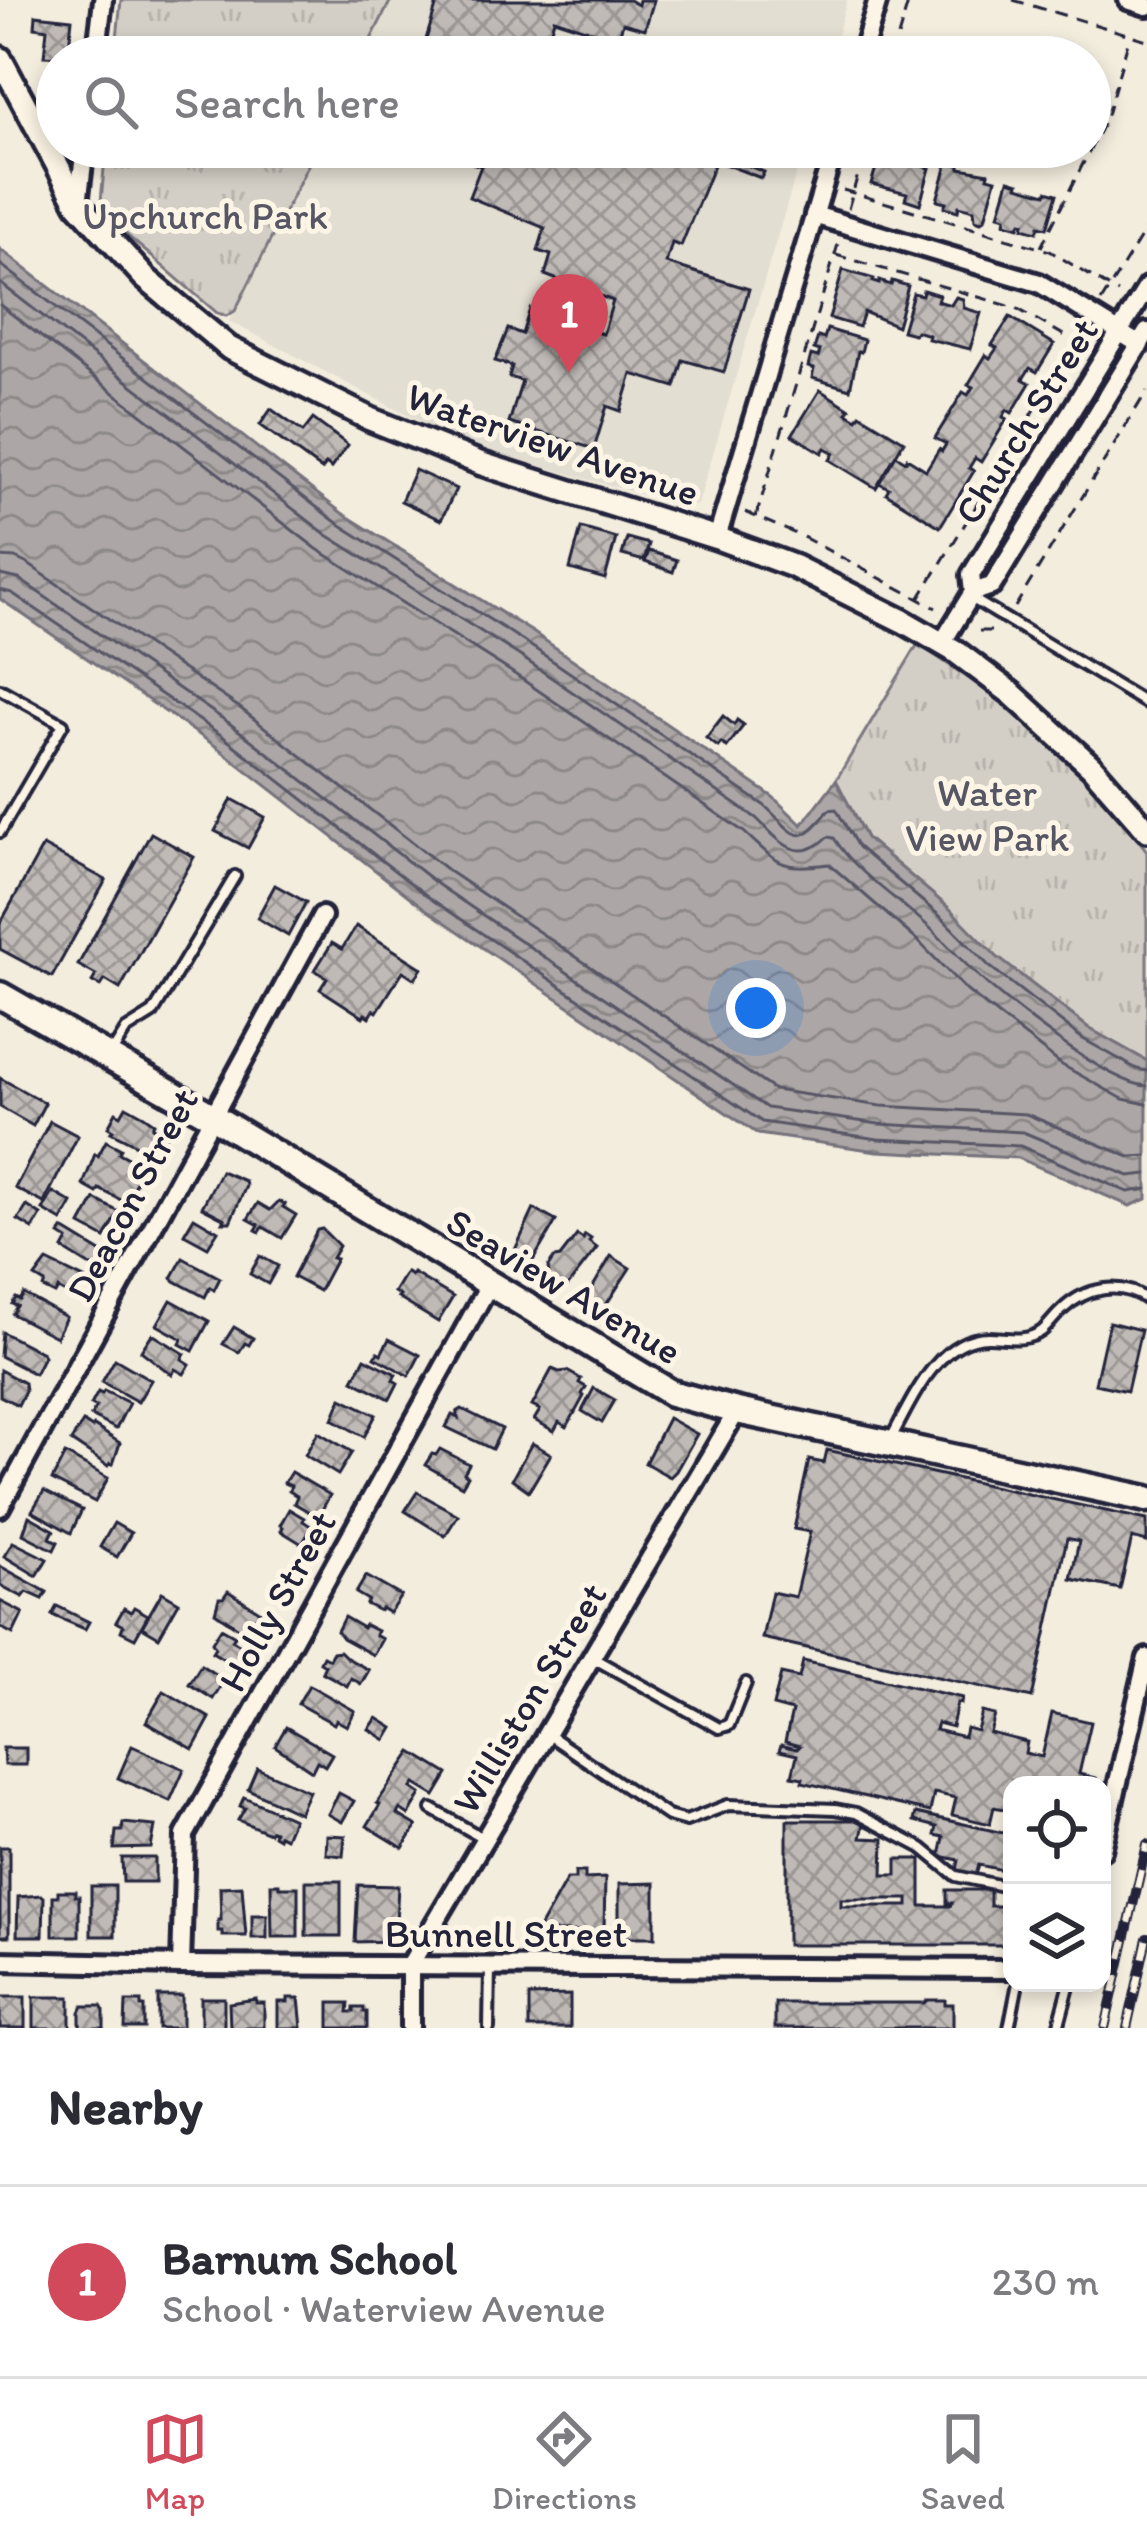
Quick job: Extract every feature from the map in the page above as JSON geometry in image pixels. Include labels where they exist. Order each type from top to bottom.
[{"type":"main road","name":"Seaview Avenue","points":[[0,995],[212,1116],[671,1393],[1147,1498]]},
{"type":"street","points":[[99,36],[103,0]]},
{"type":"street","points":[[867,36],[878,0]]},
{"type":"street","points":[[1128,0],[1147,5]]},
{"type":"street","name":"Waterview Avenue","points":[[0,58],[36,125]]},
{"type":"street","name":"Waterview Avenue","points":[[59,168],[78,204],[145,278],[229,348],[370,419],[482,464],[793,566],[903,621],[1011,693],[1092,767],[1147,830]]},
{"type":"street","points":[[78,204],[82,168]]},
{"type":"street","points":[[717,538],[829,168]]},
{"type":"street","points":[[814,215],[1018,275],[1144,342]]},
{"type":"street","name":"Church Street","points":[[972,595],[970,574],[1147,287]]},
{"type":"street","name":"Church Street","points":[[942,643],[972,595],[992,586],[1144,342]]},
{"type":"street","name":"Deacon Street","points":[[0,1507],[322,916]]},
{"type":"street","name":"Holly Street","points":[[181,1965],[185,1835],[489,1285]]},
{"type":"street","name":"Williston Street","points":[[410,1965],[737,1411]]},
{"type":"street","points":[[1111,1812],[1147,1658]]},
{"type":"street","name":"Bunnell Street","points":[[0,1961],[1003,1969]]},
{"type":"street","points":[[410,1965],[410,2028]]},
{"type":"lane","points":[[972,595],[1147,704]]},
{"type":"lane","points":[[0,688],[63,724],[0,832]]},
{"type":"lane","points":[[109,1057],[126,1030],[153,1012],[235,877]]},
{"type":"lane","points":[[889,1443],[922,1382],[966,1340],[1021,1340],[1041,1332],[1082,1294],[1099,1289],[1120,1289],[1147,1300]]},
{"type":"lane","points":[[592,1657],[719,1728],[729,1725],[746,1683]]},
{"type":"lane","points":[[547,1734],[668,1816],[686,1821],[728,1805],[856,1813],[922,1848],[956,1876],[1003,1886]]},
{"type":"lane","points":[[432,1809],[484,1839]]},
{"type":"lane","points":[[489,2028],[490,1966]]},
{"type":"lane","points":[[1009,2028],[1016,1992]]},
{"type":"lane","points":[[1058,2028],[1068,1992]]},
{"type":"path","points":[[898,36],[909,0]]},
{"type":"path","points":[[1013,0],[1147,40]]},
{"type":"path","points":[[1111,100],[1130,34]]},
{"type":"path","points":[[756,517],[860,168]]},
{"type":"path","points":[[1040,248],[1081,168]]},
{"type":"path","points":[[824,184],[1040,248],[1137,304]]},
{"type":"path","points":[[919,599],[1147,227]]},
{"type":"path","points":[[835,255],[1016,308],[1104,359]]},
{"type":"path","points":[[979,631],[1000,631],[1147,391]]},
{"type":"path","points":[[727,505],[806,538],[936,608]]},
{"type":"shaded area","points":[[391,0],[847,0],[837,36],[373,36]]},
{"type":"shaded area","points":[[306,168],[798,168],[698,504],[689,508],[460,443],[229,321]]},
{"type":"green space","points":[[121,0],[391,0],[373,36],[117,36]]},
{"type":"green space","name":"Upchurch Park","points":[[104,168],[306,168],[235,311],[226,316],[100,212]]},
{"type":"green space","name":"Water View Park","points":[[918,644],[995,696],[1071,762],[1147,851],[1147,1061],[1090,1029],[997,957],[949,908],[866,838],[836,780]]},
{"type":"water","points":[[0,249],[342,513],[534,633],[773,797],[802,825],[836,780],[866,838],[949,908],[997,957],[1090,1029],[1147,1061],[1147,1199],[1130,1206],[1018,1158],[877,1151],[758,1134],[424,908],[214,745],[0,599]]},
{"type":"building","points":[[438,0],[629,0],[638,5],[639,0],[654,0],[645,29],[623,23],[619,36],[600,36],[554,19],[549,36],[427,36]]},
{"type":"building","points":[[36,15],[72,19],[70,36],[46,36],[47,29],[35,27]]},
{"type":"building","points":[[480,168],[713,168],[681,246],[672,243],[666,263],[749,289],[724,372],[683,360],[675,387],[632,374],[621,411],[607,406],[594,449],[509,423],[522,381],[509,377],[512,366],[495,361],[508,329],[522,334],[530,309],[603,334],[613,301],[545,275],[551,255],[538,251],[545,228],[469,197]]},
{"type":"building","points":[[735,168],[754,168],[764,172],[761,178]]},
{"type":"building","points":[[876,168],[930,168],[920,204],[905,199],[907,193],[871,184]]},
{"type":"building","points":[[946,168],[989,173],[988,177],[996,179],[981,222],[975,220],[974,210],[959,206],[958,211],[937,200]]},
{"type":"building","points":[[1009,180],[1057,194],[1047,228],[1039,226],[1037,232],[1023,228],[1021,222],[1019,227],[1005,223],[1006,217],[999,215]]},
{"type":"building","points":[[843,270],[879,284],[891,285],[892,281],[908,286],[897,326],[864,312],[859,327],[829,318]]},
{"type":"building","points":[[923,290],[951,305],[956,297],[963,299],[964,308],[981,313],[970,349],[902,331],[913,293],[922,295]]},
{"type":"building","points":[[1010,317],[1054,344],[1037,372],[1030,368],[1023,379],[1030,383],[1012,413],[1007,410],[1003,417],[1007,419],[981,462],[975,458],[969,468],[974,471],[940,527],[886,493],[889,488],[879,483],[896,455],[926,470],[942,451],[946,444],[935,438],[963,392],[968,395],[973,387],[968,385],[986,355],[990,358],[997,348],[992,345]]},
{"type":"building","points":[[827,329],[864,340],[850,389],[812,378],[811,355],[818,357],[820,351],[814,349]]},
{"type":"building","points":[[820,390],[850,409],[847,413],[857,419],[860,414],[904,441],[876,488],[830,460],[834,453],[825,448],[822,453],[792,435]]},
{"type":"building","points":[[271,409],[303,432],[313,419],[348,445],[331,468],[326,464],[322,470],[260,425]]},
{"type":"building","points":[[415,470],[456,489],[441,520],[401,501]]},
{"type":"building","points":[[581,528],[616,538],[605,579],[570,569]]},
{"type":"building","points":[[627,538],[649,544],[644,561],[622,555]]},
{"type":"building","points":[[649,551],[677,560],[673,572],[645,562]]},
{"type":"building","points":[[723,716],[734,725],[737,720],[744,725],[727,747],[721,743],[718,747],[706,738]]},
{"type":"building","points":[[232,799],[265,817],[248,848],[215,831]]},
{"type":"building","points":[[151,833],[194,857],[120,989],[105,980],[101,986],[92,982],[96,975],[78,965]]},
{"type":"building","points":[[43,846],[106,880],[52,977],[0,949],[0,924]]},
{"type":"building","points":[[275,885],[306,902],[288,936],[257,918]]},
{"type":"building","points":[[356,926],[422,968],[415,979],[403,971],[370,1017],[320,989],[327,978],[315,970],[332,943],[342,949]]},
{"type":"building","points":[[0,1078],[45,1103],[33,1126],[0,1107]]},
{"type":"building","points":[[126,1106],[167,1136],[156,1155],[111,1132],[108,1127],[116,1112],[121,1115]]},
{"type":"building","points":[[50,1121],[78,1136],[44,1203],[15,1188]]},
{"type":"building","points":[[106,1141],[145,1166],[125,1202],[83,1185],[95,1154]]},
{"type":"building","points":[[221,1171],[245,1181],[246,1186],[230,1222],[202,1207]]},
{"type":"building","points":[[53,1192],[72,1203],[62,1221],[43,1210]]},
{"type":"building","points":[[95,1199],[119,1212],[105,1238],[81,1225]]},
{"type":"building","points":[[279,1201],[296,1215],[282,1238],[263,1227],[256,1230],[259,1225],[248,1219],[258,1203],[270,1210]]},
{"type":"building","points":[[27,1206],[41,1215],[33,1229],[18,1220]]},
{"type":"building","points":[[534,1209],[556,1221],[531,1264],[513,1254]]},
{"type":"building","points":[[194,1217],[218,1231],[208,1247],[184,1234]]},
{"type":"building","points":[[63,1229],[109,1257],[100,1272],[63,1249],[68,1240],[60,1235]]},
{"type":"building","points":[[322,1229],[339,1246],[319,1291],[293,1277],[317,1230]]},
{"type":"building","points":[[577,1235],[583,1239],[585,1235],[597,1248],[566,1288],[549,1277],[548,1267]]},
{"type":"building","points":[[260,1256],[278,1266],[268,1284],[250,1274]]},
{"type":"building","points":[[611,1256],[630,1268],[604,1308],[587,1297]]},
{"type":"building","points":[[183,1258],[220,1278],[205,1297],[172,1278]]},
{"type":"building","points":[[47,1261],[86,1280],[76,1299],[58,1289],[55,1294],[43,1288],[45,1283],[35,1277]]},
{"type":"building","points":[[406,1272],[453,1297],[438,1322],[394,1292]]},
{"type":"building","points":[[24,1294],[66,1317],[56,1337],[12,1314],[17,1306],[12,1304]]},
{"type":"building","points":[[171,1300],[209,1321],[193,1351],[157,1325]]},
{"type":"building","points":[[1109,1322],[1141,1330],[1127,1391],[1095,1384]]},
{"type":"building","points":[[234,1327],[253,1338],[239,1352],[223,1344]]},
{"type":"building","points":[[2,1332],[42,1353],[35,1374],[0,1356]]},
{"type":"building","points":[[152,1334],[185,1354],[182,1359],[190,1364],[184,1374],[175,1369],[172,1375],[141,1351]]},
{"type":"building","points":[[389,1339],[420,1355],[409,1376],[375,1357]]},
{"type":"building","points":[[365,1358],[396,1374],[393,1380],[398,1383],[390,1399],[353,1380]]},
{"type":"building","points":[[115,1359],[151,1380],[138,1402],[102,1382]]},
{"type":"building","points":[[552,1369],[567,1371],[586,1387],[567,1427],[559,1422],[554,1431],[534,1420],[540,1410],[532,1406]]},
{"type":"building","points":[[0,1370],[24,1383],[18,1405],[0,1396]]},
{"type":"building","points":[[594,1388],[615,1400],[602,1423],[582,1411]]},
{"type":"building","points":[[98,1392],[129,1403],[116,1429],[91,1416],[96,1407],[91,1405]]},
{"type":"building","points":[[342,1398],[376,1415],[364,1437],[333,1419]]},
{"type":"building","points":[[462,1409],[502,1429],[492,1449],[446,1427]]},
{"type":"building","points":[[668,1418],[697,1434],[670,1477],[645,1463]]},
{"type":"building","points":[[83,1422],[120,1443],[113,1464],[108,1466],[71,1441]]},
{"type":"building","points":[[318,1432],[352,1452],[338,1475],[305,1455]]},
{"type":"building","points":[[532,1443],[551,1454],[529,1491],[512,1479]]},
{"type":"building","points":[[440,1449],[469,1464],[462,1486],[425,1465]]},
{"type":"building","points":[[827,1450],[1147,1520],[1147,1542],[1132,1538],[1120,1589],[1071,1579],[1079,1541],[1067,1538],[1032,1698],[762,1638],[772,1592],[795,1597],[810,1532],[794,1529],[809,1460],[824,1463]]},
{"type":"building","points":[[65,1454],[108,1478],[95,1502],[52,1480]]},
{"type":"building","points":[[291,1472],[330,1495],[318,1517],[294,1503],[297,1496],[284,1483]]},
{"type":"building","points":[[44,1491],[82,1510],[71,1533],[32,1511]]},
{"type":"building","points":[[417,1492],[458,1515],[445,1536],[405,1511]]},
{"type":"building","points":[[289,1509],[312,1527],[302,1544],[281,1531]]},
{"type":"building","points":[[29,1516],[54,1530],[50,1538],[58,1542],[54,1550],[23,1534]]},
{"type":"building","points":[[114,1523],[131,1533],[117,1557],[100,1547]]},
{"type":"building","points":[[13,1542],[47,1559],[37,1576],[4,1556]]},
{"type":"building","points":[[0,1566],[47,1592],[43,1599],[27,1592],[23,1597],[0,1585]]},
{"type":"building","points":[[366,1576],[401,1596],[389,1613],[366,1604],[368,1600],[356,1593]]},
{"type":"building","points":[[228,1591],[267,1616],[255,1634],[215,1612],[219,1598]]},
{"type":"building","points":[[162,1592],[179,1602],[159,1637],[142,1627]]},
{"type":"building","points":[[0,1601],[23,1613],[13,1634],[0,1627]]},
{"type":"building","points":[[57,1606],[89,1622],[85,1629],[52,1615]]},
{"type":"building","points":[[134,1607],[148,1615],[135,1638],[121,1631],[123,1626],[116,1622],[124,1608],[131,1612]]},
{"type":"building","points":[[344,1617],[377,1631],[375,1635],[382,1639],[373,1655],[342,1638],[337,1631]]},
{"type":"building","points":[[221,1628],[244,1647],[234,1665],[212,1652]]},
{"type":"building","points":[[340,1651],[369,1670],[361,1684],[351,1678],[347,1686],[322,1672],[323,1656],[329,1659]]},
{"type":"building","points":[[803,1661],[962,1698],[952,1727],[937,1723],[935,1730],[964,1737],[966,1728],[977,1731],[982,1712],[995,1715],[990,1733],[1027,1742],[1025,1753],[1042,1757],[1052,1713],[1091,1722],[1079,1774],[1088,1776],[1003,1776],[1003,1809],[994,1807],[990,1824],[952,1815],[956,1798],[934,1793],[930,1812],[802,1782],[803,1778],[792,1776],[797,1755],[779,1751],[781,1745],[800,1746],[785,1742],[792,1711],[773,1706],[781,1674],[799,1678]]},
{"type":"building","points":[[201,1665],[224,1680],[213,1699],[189,1684]]},
{"type":"building","points":[[309,1685],[355,1711],[347,1726],[298,1704]]},
{"type":"building","points":[[164,1691],[210,1718],[193,1749],[146,1722]]},
{"type":"building","points":[[377,1718],[393,1728],[386,1740],[369,1729]]},
{"type":"building","points":[[286,1727],[332,1754],[325,1766],[317,1761],[312,1771],[275,1746]]},
{"type":"building","points":[[132,1746],[184,1769],[170,1801],[118,1778]]},
{"type":"building","points":[[3,1748],[26,1748],[26,1765],[4,1765]]},
{"type":"building","points":[[412,1752],[448,1774],[435,1796],[415,1784],[412,1788],[421,1794],[409,1815],[400,1809],[397,1814],[417,1826],[403,1848],[367,1826]]},
{"type":"building","points":[[257,1768],[309,1791],[299,1813],[248,1789]]},
{"type":"building","points":[[339,1793],[354,1801],[342,1822],[328,1814]]},
{"type":"building","points":[[244,1797],[293,1819],[285,1838],[238,1820],[245,1808],[240,1806]]},
{"type":"building","points":[[916,1813],[1003,1833],[1003,1870],[979,1865],[976,1875],[957,1870],[959,1860],[940,1856],[944,1837],[935,1835],[937,1827],[914,1821]]},
{"type":"building","points":[[787,1820],[861,1820],[861,1838],[884,1839],[883,1875],[897,1875],[897,1859],[921,1859],[921,1906],[950,1906],[947,1890],[990,1890],[990,1906],[1003,1906],[1003,1945],[787,1945]],"holes":[[[841,1899],[908,1899],[908,1906],[841,1906]]]},
{"type":"building","points":[[123,1823],[155,1826],[151,1848],[114,1849],[116,1831],[122,1831]]},
{"type":"building","points":[[327,1835],[345,1836],[343,1856],[326,1854]]},
{"type":"building","points":[[0,1847],[9,1847],[9,1936],[0,1936]]},
{"type":"building","points":[[122,1858],[155,1858],[155,1882],[123,1882]]},
{"type":"building","points":[[575,1872],[585,1872],[585,1879],[605,1878],[604,1932],[537,1932],[567,1879],[575,1879]]},
{"type":"building","points":[[306,1881],[341,1881],[341,1936],[306,1936]]},
{"type":"building","points":[[655,1883],[655,1937],[619,1937],[619,1884]]},
{"type":"building","points":[[271,1884],[298,1887],[298,1937],[272,1937]]},
{"type":"building","points":[[358,1885],[398,1886],[395,1941],[355,1942]]},
{"type":"building","points":[[91,1886],[115,1886],[115,1936],[91,1936]]},
{"type":"building","points":[[242,1886],[246,1936],[222,1936],[218,1931],[220,1887]]},
{"type":"building","points":[[58,1891],[75,1891],[79,1896],[79,1936],[53,1936],[53,1896]]},
{"type":"building","points":[[41,1895],[43,1936],[17,1936],[18,1897]]},
{"type":"building","points":[[252,1915],[267,1915],[267,1938],[252,1938]]},
{"type":"building","points":[[570,1995],[570,2028],[529,2028],[529,1996]]},
{"type":"building","points":[[158,1996],[182,1996],[182,2028],[158,2028]]},
{"type":"building","points":[[0,1997],[25,1997],[25,2028],[0,2028]]},
{"type":"building","points":[[34,1997],[70,1997],[70,2028],[34,2028]]},
{"type":"building","points":[[201,1998],[224,1998],[224,2028],[201,2028]]},
{"type":"building","points":[[288,1998],[299,1998],[302,2028],[278,2028],[278,2002],[288,2002]]},
{"type":"building","points":[[256,1999],[264,2003],[264,2028],[230,2028],[229,2003]]},
{"type":"building","points":[[927,2000],[953,2004],[953,2028],[775,2028],[775,2003]]},
{"type":"building","points":[[126,2002],[141,2002],[144,2028],[125,2028]]},
{"type":"building","points":[[330,2003],[349,2003],[348,2012],[364,2008],[367,2028],[330,2028]]},
{"type":"building","points":[[83,2006],[101,2006],[104,2028],[80,2028]]},
{"type":"railway","points":[[1105,2028],[1147,1844]]},
{"type":"railway","points":[[1127,2028],[1147,1938]]},
{"type":"place","name":"Barnum School","points":[[569,373]]}]
